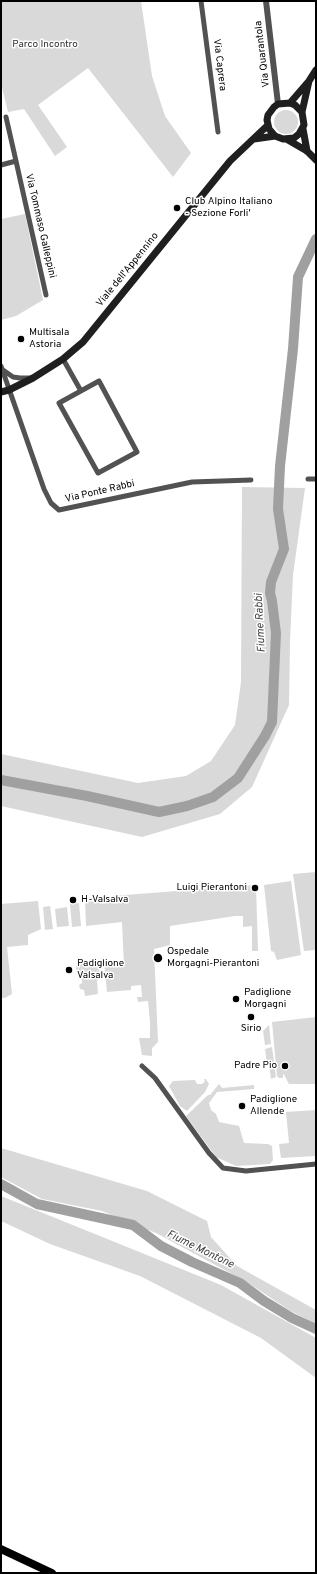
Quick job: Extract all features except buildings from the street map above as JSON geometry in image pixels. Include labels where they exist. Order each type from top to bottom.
[{"type":"main road","points":[[290,103],[309,81],[316,70]]},
{"type":"main road","points":[[302,112],[309,81]]},
{"type":"main road","points":[[278,104],[295,104],[302,112],[305,120],[303,129],[307,151]]},
{"type":"main road","name":"Viale dell'Appennino","points":[[1,392],[9,390],[34,378],[63,359],[83,342],[230,161],[254,140],[268,125],[267,120],[270,111],[278,104]]},
{"type":"main road","points":[[268,125],[275,136]]},
{"type":"main road","points":[[288,140],[294,138],[303,129]]},
{"type":"main road","points":[[254,140],[275,136],[288,140],[307,151],[316,160]]},
{"type":"main road","points":[[1,1550],[52,1573]]},
{"type":"street","name":"Via Caprera","points":[[202,1],[218,132]]},
{"type":"street","name":"Via Quarantola","points":[[266,1],[278,104]]},
{"type":"street","name":"Via Tommaso Galleppini","points":[[6,117],[46,295]]},
{"type":"street","points":[[1,165],[16,161]]},
{"type":"street","points":[[63,359],[80,391]]},
{"type":"street","points":[[2,367],[14,377],[34,378]]},
{"type":"street","points":[[2,367],[9,390]]},
{"type":"street","points":[[99,381],[137,452],[98,473],[59,402],[80,391],[99,381]]},
{"type":"street","name":"Via Ponte Rabbi","points":[[9,390],[44,489],[51,503],[59,510],[192,482],[251,480]]},
{"type":"street","points":[[308,478],[316,479]]},
{"type":"street","points":[[142,1066],[155,1078],[209,1153],[223,1168],[246,1171],[316,1164]]},
{"type":"green space","name":"Parco Incontro","points":[[1,1],[141,1],[152,76],[165,116],[191,153],[173,177],[88,68],[38,105],[67,147],[55,156],[24,109],[8,112],[1,83]]},
{"type":"green space","points":[[286,110],[291,111],[297,117],[297,127],[291,133],[286,134],[281,133],[275,127],[274,122],[275,117],[281,111]]},
{"type":"green space","points":[[25,214],[43,300],[16,316],[1,320],[1,219]]},
{"type":"green space","points":[[242,487],[305,488],[293,575],[289,705],[252,787],[220,814],[142,837],[1,806],[1,754],[138,783],[186,776],[211,761],[235,725],[241,682]]},
{"type":"green space","points":[[316,872],[316,950],[304,951],[293,874]]},
{"type":"green space","points":[[291,881],[301,955],[277,960],[274,952],[271,951],[264,885]]},
{"type":"green space","points":[[256,885],[258,951],[252,951],[252,926],[243,927],[243,916],[170,926],[170,945],[154,949],[158,1042],[152,1048],[152,1056],[142,1055],[139,1038],[150,1038],[150,1022],[148,1001],[138,1002],[137,997],[142,997],[141,985],[131,986],[131,990],[107,992],[104,963],[109,963],[109,967],[124,966],[122,922],[86,926],[85,898]]},
{"type":"green space","points":[[38,901],[41,929],[28,935],[28,945],[7,947],[12,994],[5,998],[1,998],[1,904]]},
{"type":"green space","points":[[79,903],[81,926],[72,927],[70,904]]},
{"type":"green space","points":[[50,906],[53,929],[45,930],[43,907]]},
{"type":"green space","points":[[67,907],[69,926],[57,927],[55,909]]},
{"type":"green space","points":[[96,959],[97,965],[99,965],[100,979],[97,980],[98,994],[85,996],[84,990],[80,989],[79,985],[82,983],[82,975],[76,971],[76,967],[77,964],[91,963],[92,960]]},
{"type":"green space","points":[[316,1017],[316,1084],[289,1084],[283,1073],[283,1078],[279,1078],[277,1076],[272,1022]]},
{"type":"green space","points":[[269,1025],[271,1044],[265,1045],[263,1031]]},
{"type":"green space","points":[[272,1047],[276,1077],[271,1079],[265,1049]]},
{"type":"green space","points":[[204,1079],[206,1079],[209,1084],[205,1092],[187,1111],[180,1106],[169,1086],[173,1081],[195,1080],[197,1084],[202,1084],[205,1081]]},
{"type":"green space","points":[[219,1084],[222,1088],[254,1085],[254,1089],[217,1092],[209,1103],[211,1110],[216,1114],[219,1122],[239,1126],[244,1143],[268,1144],[272,1146],[273,1160],[270,1164],[236,1166],[216,1157],[186,1116],[208,1095],[210,1095]]},
{"type":"green space","points":[[316,1110],[316,1156],[281,1158],[279,1144],[289,1143],[286,1112]]},
{"type":"green space","points":[[1,1148],[147,1191],[207,1221],[211,1237],[237,1266],[316,1310],[316,1324],[289,1310],[247,1282],[156,1233],[102,1211],[42,1199],[1,1177]]},
{"type":"green space","points":[[1,1196],[221,1285],[316,1338],[316,1378],[261,1338],[140,1276],[50,1244],[1,1221]]},
{"type":"waterway","name":"Fiume Rabbi","points":[[1,780],[87,796],[159,812],[187,806],[213,797],[238,778],[265,736],[272,722],[276,633],[270,593],[271,582],[284,549],[278,509],[280,466],[293,349],[298,277],[316,239]]},
{"type":"waterway","name":"Fiume Montone","points":[[1,1184],[37,1204],[133,1225],[161,1246],[192,1262],[240,1283],[264,1301],[292,1318],[316,1329]]},
{"type":"place","name":"Club Alpino Italiano - Sezione Forli'","points":[[177,208]]},
{"type":"place","name":"Multisala Astoria","points":[[21,339]]},
{"type":"place","name":"Luigi Pierantoni","points":[[255,888]]},
{"type":"place","name":"H-Valsalva","points":[[73,900]]},
{"type":"place","name":"Ospedale Morgagni-Pierantoni","points":[[158,958]]},
{"type":"place","name":"Padiglione Valsalva","points":[[69,970]]},
{"type":"place","name":"Padiglione Morgagni","points":[[236,999]]},
{"type":"place","name":"Sirio","points":[[251,1017]]},
{"type":"place","name":"Padre Pio","points":[[285,1066]]},
{"type":"place","name":"Padiglione Allende","points":[[242,1106]]}]
